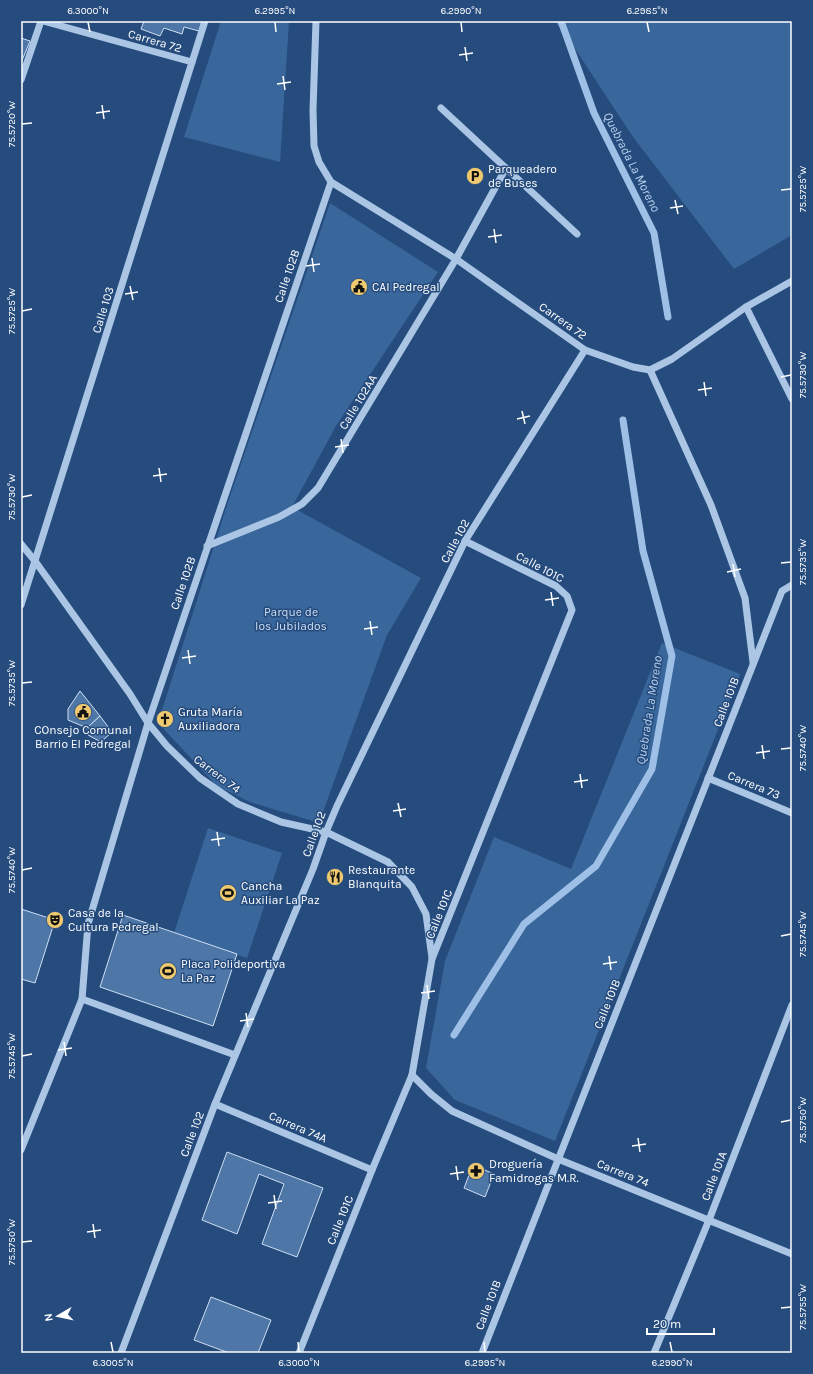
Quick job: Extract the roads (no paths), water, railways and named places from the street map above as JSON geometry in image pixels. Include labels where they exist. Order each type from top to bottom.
[{"type":"street","name":"Carrera 72","points":[[42,21],[192,62]]},
{"type":"street","points":[[21,80],[42,21]]},
{"type":"street","name":"Calle 103","points":[[21,605],[205,21]]},
{"type":"street","points":[[316,21],[313,110],[314,146],[319,162],[331,182]]},
{"type":"street","points":[[441,108],[577,234]]},
{"type":"street","name":"Calle 102AA","points":[[207,546],[279,517],[302,504],[318,488],[456,259],[506,168]]},
{"type":"street","name":"Carrera 72","points":[[331,182],[456,259],[585,350],[633,367],[650,370]]},
{"type":"street","name":"Calle 102B","points":[[21,1150],[82,999],[88,924],[148,723],[331,182]]},
{"type":"street","points":[[650,370],[672,359],[746,307],[792,281]]},
{"type":"street","points":[[746,307],[792,400]]},
{"type":"street","name":"Calle 102","points":[[121,1353],[215,1104],[314,869],[326,832],[337,806],[465,541],[585,350]]},
{"type":"street","name":"Calle 101B","points":[[650,370],[711,505],[745,598],[753,663]]},
{"type":"street","name":"Calle 101C","points":[[299,1353],[372,1170],[412,1075],[432,959],[572,610],[567,596],[556,586],[465,541]]},
{"type":"street","name":"Carrera 74","points":[[21,544],[35,561],[130,694],[148,723],[168,746],[200,778],[238,804],[281,822],[326,832],[388,862],[412,887],[426,914],[432,959]]},
{"type":"street","name":"Calle 101B","points":[[482,1353],[782,591],[792,585]]},
{"type":"street","name":"Carrera 73","points":[[708,778],[792,813]]},
{"type":"street","points":[[82,999],[235,1055]]},
{"type":"street","name":"Calle 101A","points":[[654,1353],[709,1220],[792,1005]]},
{"type":"street","name":"Carrera 74","points":[[412,1075],[431,1094],[452,1110],[558,1159],[792,1254]]},
{"type":"street","name":"Carrera 74A","points":[[215,1104],[372,1170]]},
{"type":"waterway","name":"Quebrada La Moreno","points":[[561,21],[594,113],[654,233],[668,317]]},
{"type":"waterway","name":"Quebrada La Moreno","points":[[454,1035],[524,924],[596,866],[652,769],[672,656],[643,551],[623,420]]},
{"type":"place","name":"Parqueadero de Buses","points":[[475,176]]},
{"type":"place","name":"CAI Pedregal","points":[[359,287]]},
{"type":"place","name":"COnsejo Comunal Barrio El Pedregal","points":[[83,712]]},
{"type":"place","name":"Gruta María Auxiliadora","points":[[165,719]]},
{"type":"place","name":"Restaurante Blanquita","points":[[335,877]]},
{"type":"place","name":"Cancha Auxiliar La Paz","points":[[228,893]]},
{"type":"place","name":"Casa de la Cultura Pedregal","points":[[55,920]]},
{"type":"place","name":"Placa Polideportiva La Paz","points":[[168,971]]},
{"type":"place","name":"Droguería Famidrogas M.R.","points":[[476,1171]]},
{"type":"park label","name":"Parque de los Jubilados","points":[[291,619]]}]
